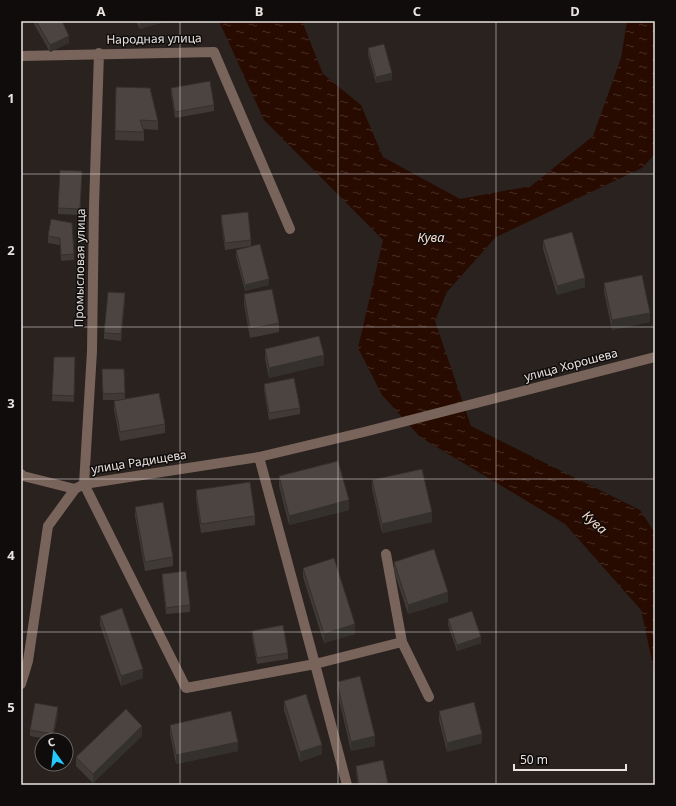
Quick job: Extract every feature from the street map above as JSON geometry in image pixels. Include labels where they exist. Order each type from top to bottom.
[{"type":"street","name":"Народная улица","points":[[21,56],[99,53],[214,52],[290,229]]},
{"type":"street","name":"Промысловая улица","points":[[84,484],[92,351],[94,206],[99,53]]},
{"type":"street","name":"улица Хорошева","points":[[364,432],[655,357]]},
{"type":"street","name":"улица Радищева","points":[[21,684],[28,661],[48,526],[75,489],[84,484],[259,457],[364,432]]},
{"type":"street","points":[[259,457],[346,785]]},
{"type":"street","points":[[21,474],[23,476],[75,489]]},
{"type":"street","points":[[84,484],[186,688],[315,664],[402,642]]},
{"type":"street","points":[[386,554],[402,642],[429,697]]},
{"type":"water","name":"Кува","points":[[219,21],[302,21],[323,74],[361,105],[383,157],[460,199],[531,186],[593,136],[621,58],[627,21],[655,21],[655,154],[642,168],[496,237],[447,292],[435,321],[471,426],[640,510],[655,533],[655,675],[641,610],[565,524],[420,437],[382,395],[358,348],[383,240],[264,120]]},
{"type":"building","points":[[36,21],[62,21],[69,36],[50,45]]},
{"type":"building","points":[[384,44],[392,73],[376,77],[368,48]]},
{"type":"building","points":[[210,81],[214,105],[175,112],[171,88]]},
{"type":"building","points":[[116,87],[150,88],[158,121],[140,120],[144,132],[115,131]]},
{"type":"building","points":[[60,170],[82,171],[80,209],[58,208]]},
{"type":"building","points":[[248,212],[251,240],[225,243],[221,215]]},
{"type":"building","points":[[51,219],[72,223],[74,254],[61,255],[60,238],[48,236]]},
{"type":"building","points":[[572,232],[585,278],[557,286],[543,240]]},
{"type":"building","points":[[260,244],[269,279],[245,285],[236,250]]},
{"type":"building","points":[[642,275],[650,313],[612,320],[604,283]]},
{"type":"building","points":[[272,289],[279,323],[250,329],[244,294]]},
{"type":"building","points":[[108,292],[125,293],[121,334],[104,333]]},
{"type":"building","points":[[319,336],[324,355],[269,368],[265,349]]},
{"type":"building","points":[[54,357],[75,357],[74,396],[52,395]]},
{"type":"building","points":[[102,369],[124,369],[125,393],[103,394]]},
{"type":"building","points":[[294,378],[300,408],[269,413],[264,384]]},
{"type":"building","points":[[159,393],[165,424],[120,432],[114,401]]},
{"type":"building","points":[[338,461],[349,500],[289,516],[279,476]]},
{"type":"building","points":[[422,469],[432,512],[382,524],[372,480]]},
{"type":"building","points":[[250,482],[255,516],[201,524],[196,490]]},
{"type":"building","points":[[163,502],[173,557],[145,562],[135,507]]},
{"type":"building","points":[[434,549],[448,592],[408,605],[394,562]]},
{"type":"building","points":[[334,558],[355,624],[324,634],[303,568]]},
{"type":"building","points":[[186,571],[190,605],[166,608],[162,574]]},
{"type":"building","points":[[122,608],[143,669],[121,676],[100,616]]},
{"type":"building","points":[[472,611],[481,637],[457,645],[448,619]]},
{"type":"building","points":[[283,625],[288,653],[257,658],[252,631]]},
{"type":"building","points":[[360,676],[375,736],[351,742],[337,682]]},
{"type":"building","points":[[306,694],[322,745],[300,752],[284,701]]},
{"type":"building","points":[[474,702],[482,734],[447,743],[439,711]]},
{"type":"building","points":[[35,703],[58,707],[53,732],[30,730]]},
{"type":"building","points":[[126,709],[142,726],[93,774],[76,757]]},
{"type":"building","points":[[231,711],[238,742],[176,755],[170,725]]},
{"type":"building","points":[[383,760],[388,783],[359,785],[356,766]]}]
